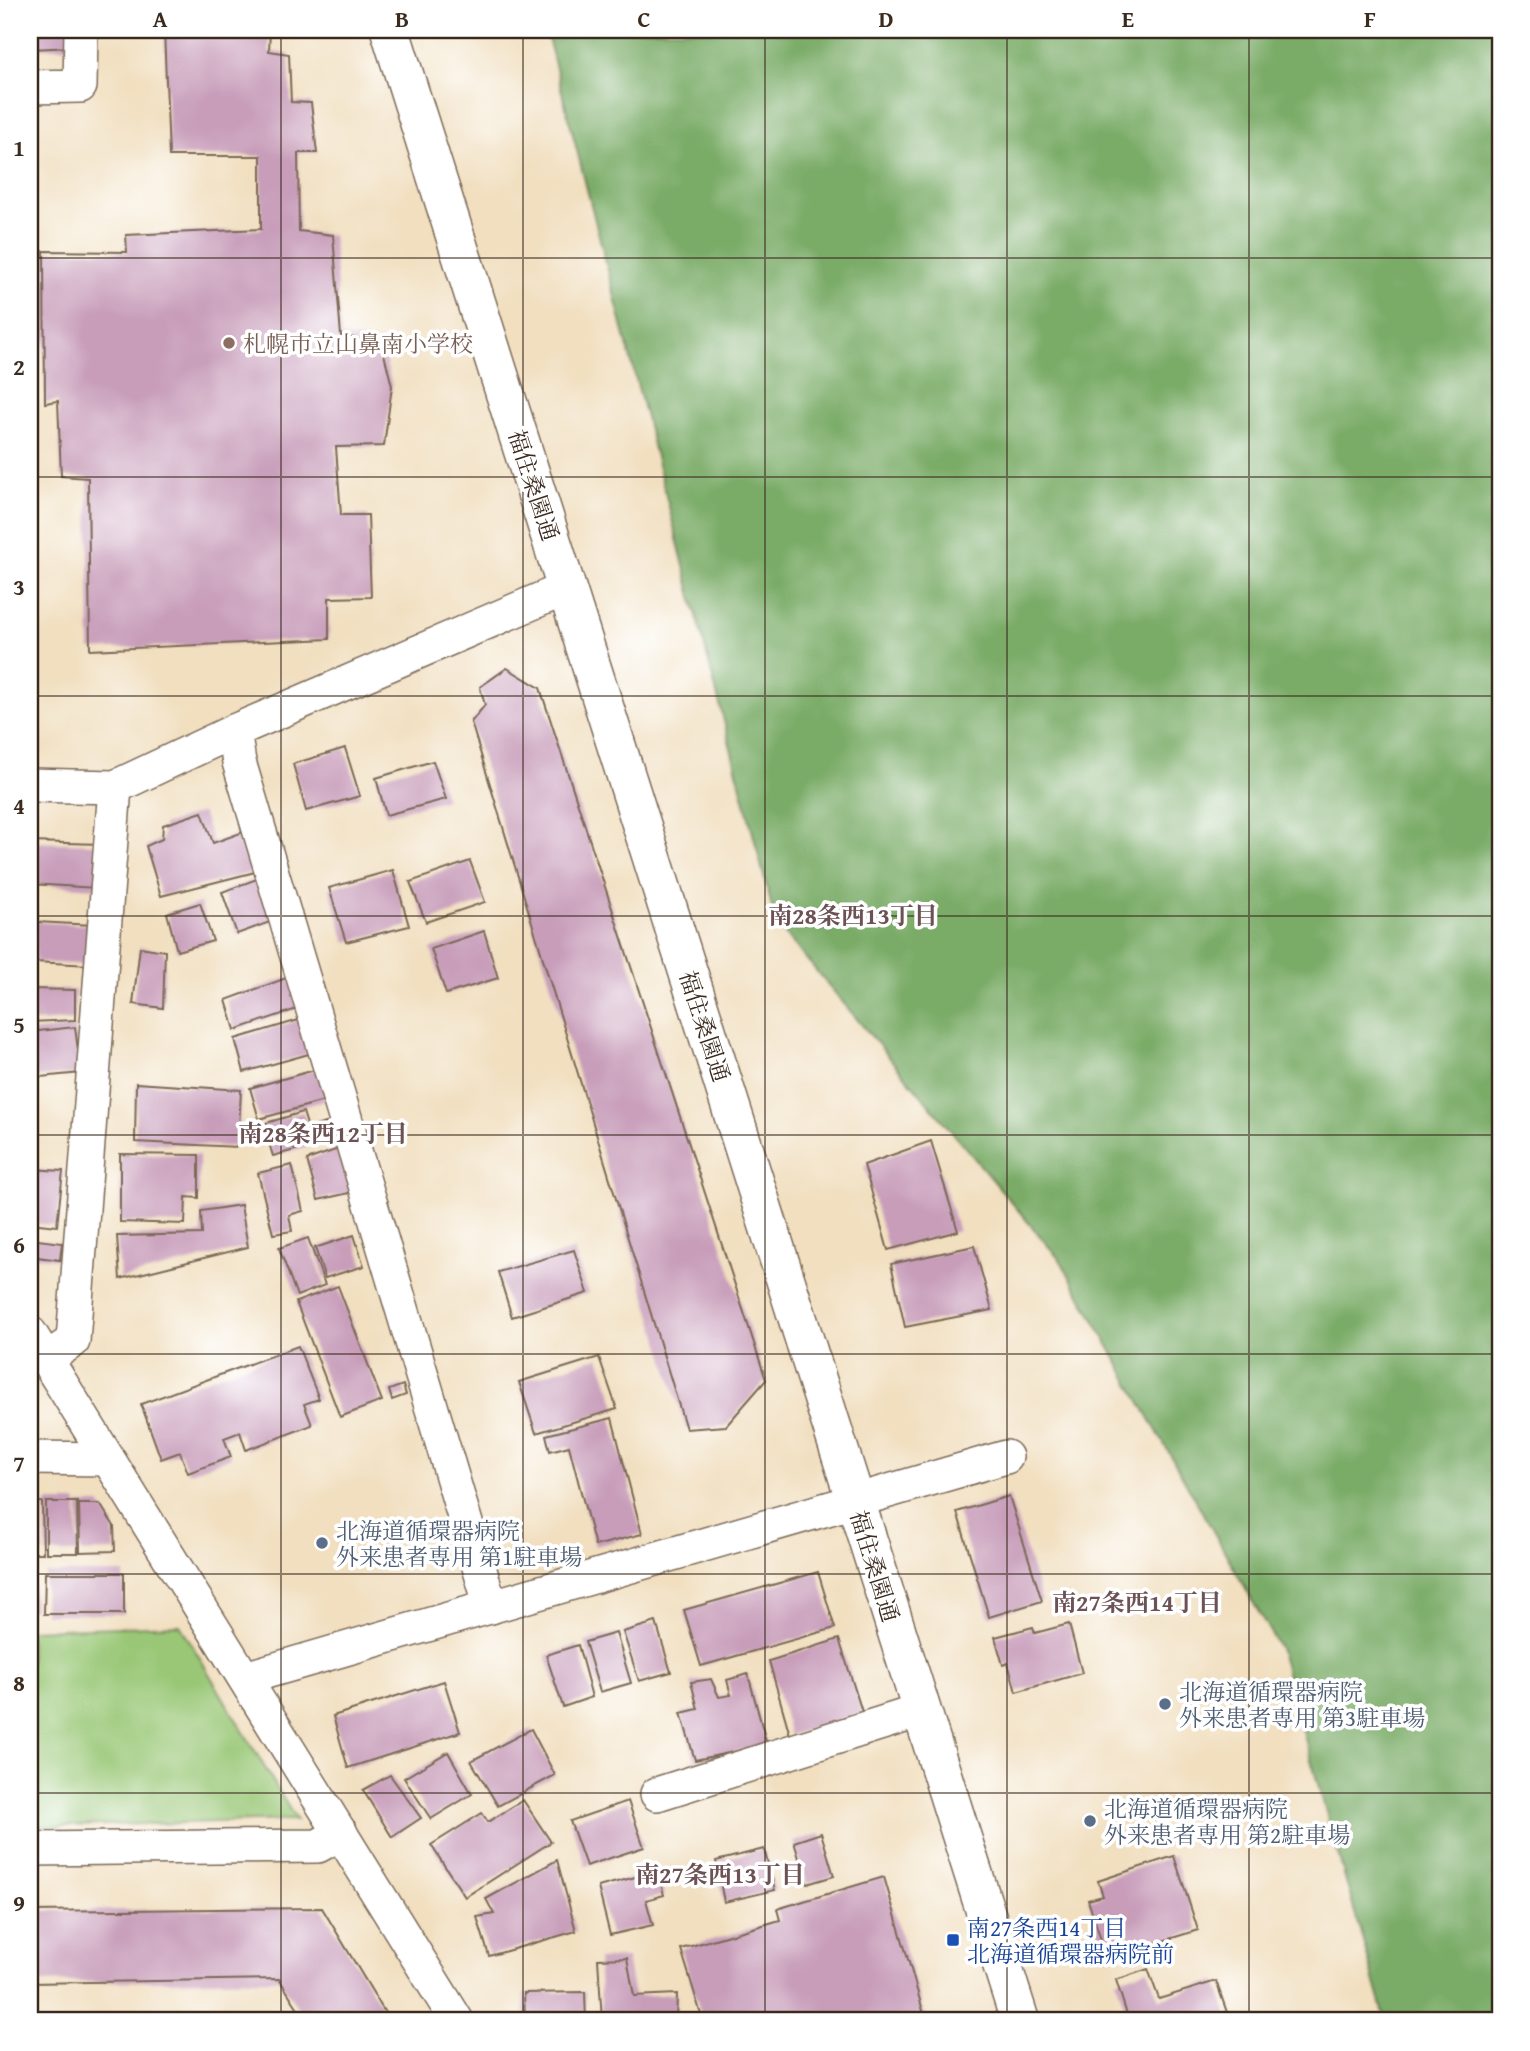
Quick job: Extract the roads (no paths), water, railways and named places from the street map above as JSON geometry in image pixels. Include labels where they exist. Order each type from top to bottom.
[{"type":"street","points":[[30,87],[80,86],[81,30]]},
{"type":"street","name":"福住桑園通","points":[[390,30],[1020,2021]]},
{"type":"street","points":[[30,785],[115,787],[234,731],[567,588]]},
{"type":"street","points":[[234,731],[239,762],[491,1607]]},
{"type":"street","points":[[115,787],[72,1341],[38,1346],[457,2021]]},
{"type":"street","points":[[246,1678],[1006,1457]]},
{"type":"street","points":[[30,1458],[106,1459]]},
{"type":"street","points":[[657,1794],[920,1711]]},
{"type":"street","points":[[30,1849],[318,1846],[341,1833]]},
{"type":"place","name":"札幌市立山鼻南小学校","points":[[229,343]]},
{"type":"place","name":"北海道循環器病院 外来患者専用 第1駐車場","points":[[322,1543]]},
{"type":"place","name":"北海道循環器病院 外来患者専用 第3駐車場","points":[[1165,1704]]},
{"type":"place","name":"北海道循環器病院 外来患者専用 第2駐車場","points":[[1090,1821]]},
{"type":"place","name":"南27条西14丁目 北海道循環器病院前","points":[[953,1940]]},
{"type":"district","name":"南28条西13丁目","points":[[853,915]]},
{"type":"district","name":"南28条西12丁目","points":[[323,1133]]},
{"type":"district","name":"南27条西14丁目","points":[[1137,1602]]},
{"type":"district","name":"南27条西13丁目","points":[[720,1874]]}]
